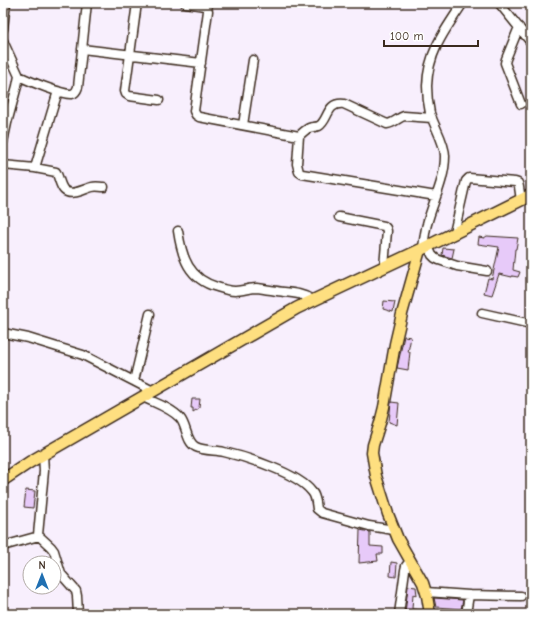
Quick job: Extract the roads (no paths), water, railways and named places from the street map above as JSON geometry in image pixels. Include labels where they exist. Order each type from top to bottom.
[{"type":"highway","points":[[3,480],[43,454],[297,308],[526,198]]},
{"type":"main road","points":[[424,248],[402,314],[384,407],[372,448],[376,476],[388,514],[394,530],[423,583],[430,614]]},
{"type":"street","points":[[3,29],[6,3]]},
{"type":"street","points":[[19,76],[36,84],[58,91],[73,94],[77,90],[87,3]]},
{"type":"street","points":[[137,3],[126,94],[129,96],[160,100]]},
{"type":"street","points":[[184,3],[204,6],[208,11],[194,111],[196,115],[199,117],[299,136]]},
{"type":"street","points":[[463,3],[443,32],[432,56],[428,74],[427,95],[432,118],[445,155],[443,175],[426,225],[424,248],[439,260],[457,266],[486,272]]},
{"type":"street","points":[[500,3],[528,40],[531,41]]},
{"type":"street","points":[[519,27],[505,63],[521,104]]},
{"type":"street","points":[[3,41],[19,76],[3,142]]},
{"type":"street","points":[[82,49],[201,63]]},
{"type":"street","points":[[243,125],[253,60]]},
{"type":"street","points":[[35,168],[58,91]]},
{"type":"street","points":[[432,118],[404,116],[392,123],[387,124],[344,104],[335,105],[319,126],[307,129],[299,136],[297,164],[298,169],[302,174],[436,196]]},
{"type":"street","points":[[3,164],[56,172],[62,188],[69,192],[80,191],[94,186],[104,188]]},
{"type":"street","points":[[454,233],[467,179],[472,178],[515,182],[519,184],[526,198]]},
{"type":"street","points":[[339,217],[384,226],[386,228],[384,267]]},
{"type":"street","points":[[178,231],[184,259],[190,270],[203,282],[218,288],[235,291],[255,288],[298,294],[313,300]]},
{"type":"street","points":[[482,313],[531,324]]},
{"type":"street","points":[[134,381],[150,314]]},
{"type":"street","points":[[3,333],[28,338],[89,357],[134,381],[164,408],[179,418],[185,427],[190,440],[195,446],[236,454],[291,476],[312,492],[316,499],[317,509],[322,513],[369,526],[394,530]]},
{"type":"street","points":[[43,454],[44,471],[38,533],[39,536],[54,551],[61,574],[76,591],[78,614]]},
{"type":"street","points":[[3,546],[39,536]]},
{"type":"street","points":[[399,614],[405,570],[410,561]]},
{"type":"street","points":[[426,592],[521,596]]},
{"type":"street","points":[[466,614],[469,595]]}]
